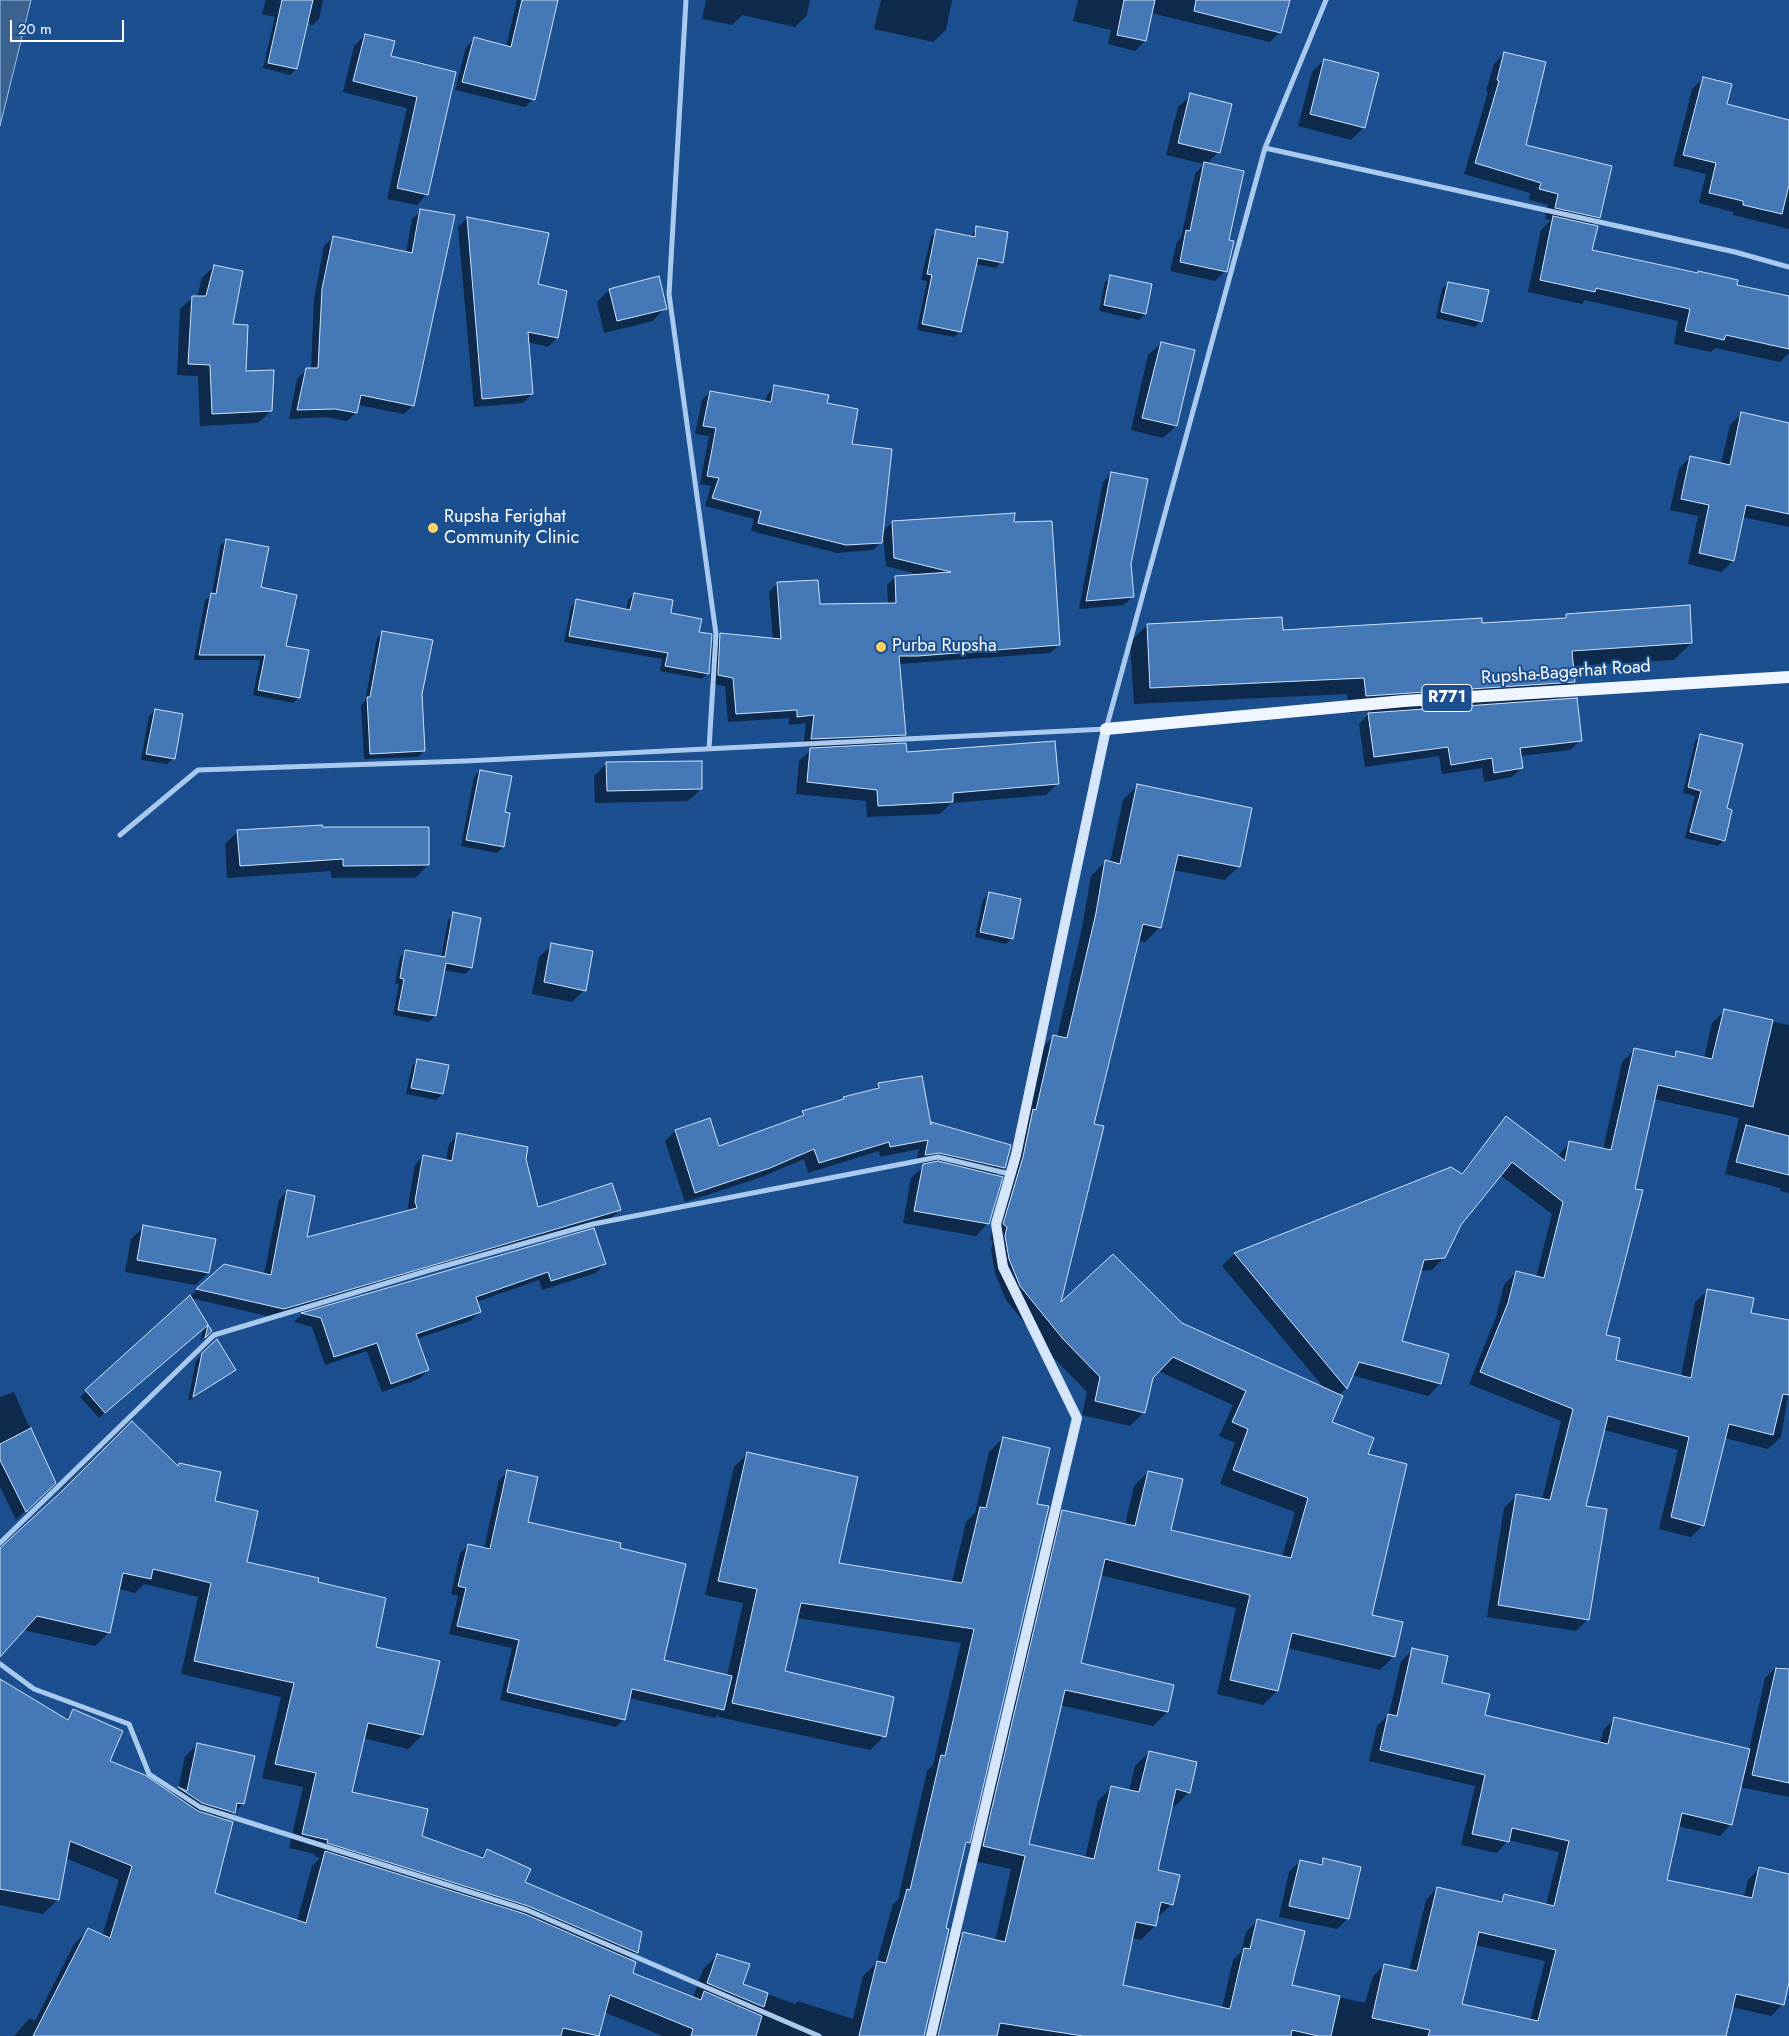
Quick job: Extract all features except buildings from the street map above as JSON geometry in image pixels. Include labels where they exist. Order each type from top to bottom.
[{"type":"main road","name":"Rupsha-Bagerhat Road","points":[[1106,729],[1404,701],[1789,677]]},
{"type":"main road","points":[[931,2036],[1077,1418],[1003,1267],[996,1224],[1011,1174],[1106,729]]},
{"type":"street","points":[[686,0],[670,294],[716,634],[709,749]]},
{"type":"street","points":[[120,835],[198,770],[465,761],[1106,729],[1266,148],[1326,0]]},
{"type":"street","points":[[1266,148],[1735,252],[1789,268]]},
{"type":"street","points":[[0,1543],[214,1335],[430,1270],[593,1224],[938,1157],[1011,1174]]},
{"type":"street","points":[[0,1664],[34,1689],[129,1724],[148,1774],[200,1807],[528,1910],[819,2036]]},
{"type":"water","points":[[0,0],[31,0],[0,126]]},
{"type":"place","name":"Rupsha Ferighat Community Clinic","points":[[433,528]]},
{"type":"place","name":"Purba Rupsha","points":[[881,647]]}]
